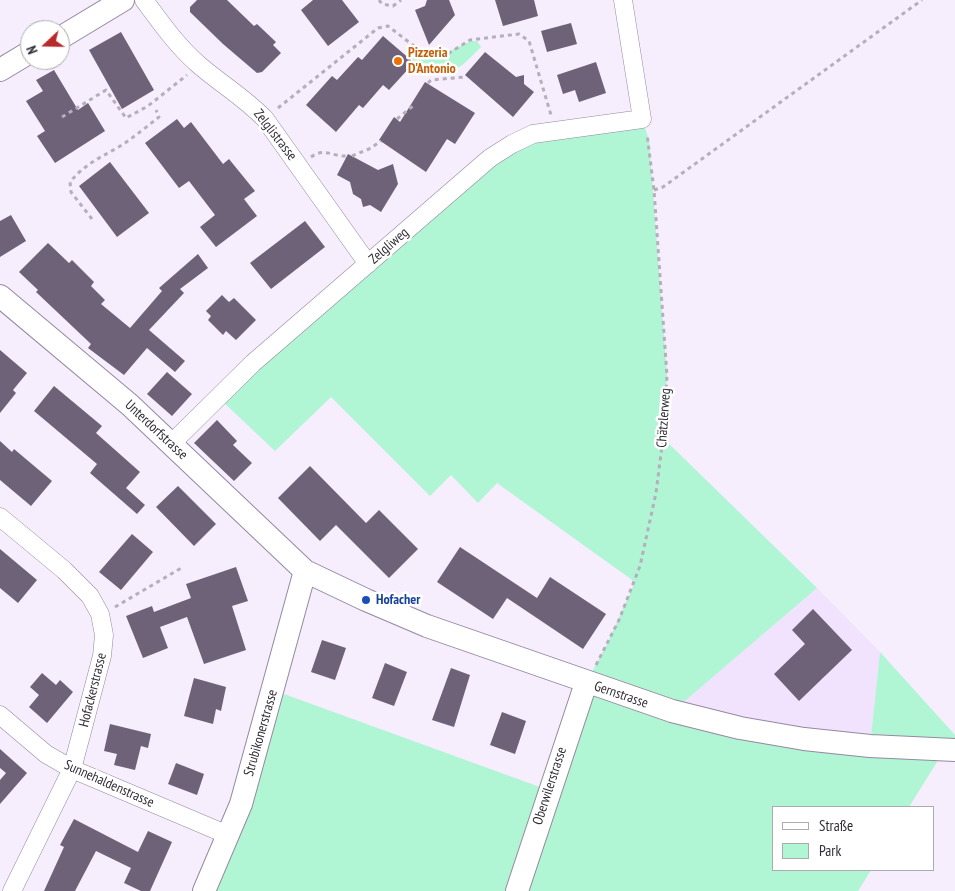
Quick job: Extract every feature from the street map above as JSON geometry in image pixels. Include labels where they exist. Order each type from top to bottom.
[{"type":"street","points":[[70,32],[123,0]]},
{"type":"street","name":"Zelglistrasse","points":[[144,0],[174,40],[200,65],[245,99],[265,119],[368,264]]},
{"type":"street","name":"Zelgliweg","points":[[172,443],[253,363],[490,158],[519,140],[533,134],[642,119],[623,0]]},
{"type":"street","points":[[0,70],[20,58]]},
{"type":"street","name":"Unterdorfstrasse","points":[[0,296],[172,443],[244,515],[305,571]]},
{"type":"street","name":"Hofackerstrasse","points":[[0,517],[90,596],[100,614],[104,635],[102,656],[72,769],[12,891]]},
{"type":"street","name":"Gernstrasse","points":[[305,571],[408,618],[586,683],[664,709],[740,728],[804,739],[870,746],[955,750]]},
{"type":"street","name":"Strubikonerstrasse","points":[[204,891],[228,835],[253,763],[305,571]]},
{"type":"street","name":"Oberwilerstrasse","points":[[517,891],[559,759],[586,683]]},
{"type":"street","name":"Sunnehaldenstrasse","points":[[0,716],[46,754],[72,769],[228,835]]},
{"type":"path","points":[[379,0],[382,4],[393,6],[401,0]]},
{"type":"path","points":[[654,190],[663,187],[922,0]]},
{"type":"path","points":[[265,119],[378,28],[388,26],[423,53],[446,55],[470,40],[519,34],[529,41],[555,130]]},
{"type":"path","points":[[62,117],[106,90],[126,118],[148,106],[200,65]]},
{"type":"path","points":[[428,84],[431,80],[465,76]]},
{"type":"path","points":[[397,119],[413,106]]},
{"type":"path","points":[[92,219],[71,192],[70,182],[87,164],[105,152],[117,148],[159,117],[156,110]]},
{"type":"path","name":"Chätzlerweg","points":[[586,683],[612,635],[635,582],[656,493],[663,438],[667,376],[649,140]]},
{"type":"path","points":[[352,156],[370,149],[381,141]]},
{"type":"path","points":[[298,166],[319,151],[347,156]]},
{"type":"path","points":[[108,611],[183,568]]},
{"type":"shaded area","points":[[817,588],[880,652],[870,746],[672,711]]},
{"type":"green space","points":[[471,41],[477,41],[481,47],[461,66],[450,71],[423,74],[410,56],[416,51],[435,58]]},
{"type":"green space","points":[[642,119],[649,140],[667,376],[663,438],[817,588],[673,711],[870,746],[880,652],[955,735],[955,750],[945,749],[910,806],[772,806],[772,871],[870,871],[858,891],[204,891],[273,690],[548,790],[586,683],[608,642],[635,582],[497,483],[478,503],[451,475],[430,496],[331,397],[275,451],[218,397],[512,144]]},
{"type":"building","points":[[197,0],[227,0],[254,26],[257,24],[276,42],[273,45],[281,53],[262,72],[257,73],[190,12],[190,7]]},
{"type":"building","points":[[313,0],[342,0],[359,22],[328,46],[301,10]]},
{"type":"building","points":[[427,0],[449,0],[455,15],[429,45],[415,10],[425,6]]},
{"type":"building","points":[[495,0],[534,0],[538,16],[503,26]]},
{"type":"building","points":[[571,23],[577,44],[547,52],[541,31]]},
{"type":"building","points":[[121,32],[154,90],[122,109],[89,50]]},
{"type":"building","points":[[383,36],[411,60],[411,66],[389,90],[383,85],[363,108],[359,105],[336,132],[306,105],[332,76],[337,80],[358,57],[362,60]]},
{"type":"building","points":[[485,52],[516,77],[524,75],[524,84],[534,92],[513,117],[465,75]]},
{"type":"building","points":[[596,62],[606,93],[579,102],[575,90],[563,94],[557,75]]},
{"type":"building","points":[[54,70],[78,110],[88,103],[105,131],[55,163],[37,136],[45,131],[26,101],[43,91],[36,80]]},
{"type":"building","points":[[425,82],[475,113],[455,144],[447,139],[426,172],[379,140],[394,117],[400,122]]},
{"type":"building","points":[[177,119],[184,128],[191,122],[223,164],[229,159],[255,191],[244,199],[257,216],[216,247],[200,227],[215,215],[189,181],[179,188],[145,143]]},
{"type":"building","points":[[348,154],[378,170],[393,164],[398,184],[381,212],[370,205],[363,207],[361,199],[353,194],[350,182],[337,175]]},
{"type":"building","points":[[110,162],[149,213],[117,237],[79,186]]},
{"type":"building","points":[[11,215],[26,241],[0,257],[0,221]]},
{"type":"building","points":[[305,221],[325,247],[271,289],[250,263]]},
{"type":"building","points":[[48,243],[69,263],[72,260],[94,282],[91,286],[105,300],[101,304],[130,328],[162,291],[159,288],[198,254],[208,268],[180,289],[184,293],[149,330],[185,361],[175,372],[147,348],[124,375],[88,348],[91,344],[36,292],[38,290],[19,272]]},
{"type":"building","points":[[222,295],[229,302],[234,298],[256,320],[236,340],[226,331],[223,335],[208,320],[211,316],[206,311]]},
{"type":"building","points":[[0,350],[27,373],[13,390],[16,393],[0,413]]},
{"type":"building","points":[[167,372],[192,394],[172,416],[147,394]]},
{"type":"building","points":[[54,386],[102,426],[96,433],[140,472],[126,488],[145,505],[137,514],[90,473],[97,464],[34,411]]},
{"type":"building","points":[[217,420],[237,441],[233,445],[252,463],[234,481],[194,443]]},
{"type":"building","points":[[0,441],[12,452],[14,449],[52,481],[31,506],[0,480]]},
{"type":"building","points":[[310,466],[366,523],[379,510],[418,549],[389,578],[336,525],[320,541],[278,498]]},
{"type":"building","points":[[178,486],[216,524],[194,546],[156,507]]},
{"type":"building","points":[[132,534],[153,552],[121,590],[99,572]]},
{"type":"building","points":[[460,547],[537,598],[550,577],[606,614],[583,649],[507,598],[493,619],[437,582]]},
{"type":"building","points":[[0,549],[37,580],[18,603],[0,588]]},
{"type":"building","points":[[236,567],[248,601],[232,606],[246,650],[204,664],[187,617],[160,627],[168,648],[143,658],[126,616],[152,606],[154,612],[191,598],[186,584]]},
{"type":"building","points":[[813,609],[852,650],[799,701],[774,674],[805,644],[792,630]]},
{"type":"building","points":[[322,640],[346,648],[335,680],[311,672]]},
{"type":"building","points":[[385,663],[407,672],[394,706],[372,698]]},
{"type":"building","points":[[451,668],[470,675],[454,727],[432,720]]},
{"type":"building","points":[[42,673],[56,685],[60,680],[73,692],[47,723],[29,707],[39,695],[30,687]]},
{"type":"building","points":[[194,678],[226,687],[221,711],[216,709],[213,724],[184,716]]},
{"type":"building","points":[[502,712],[526,721],[515,754],[490,745]]},
{"type":"building","points":[[110,724],[151,734],[148,748],[141,746],[135,770],[114,765],[117,754],[104,751]]},
{"type":"building","points":[[0,749],[27,773],[0,804],[0,780],[6,773],[0,768]]},
{"type":"building","points":[[176,763],[204,774],[197,795],[168,784]]},
{"type":"building","points":[[74,819],[138,852],[148,831],[172,842],[150,891],[141,891],[124,883],[131,868],[96,851],[75,891],[44,891],[64,847],[60,845]]},
{"type":"place","name":"Pizzeria D'Antonio","points":[[398,61]]},
{"type":"place","name":"Hofacher","points":[[366,600]]}]
